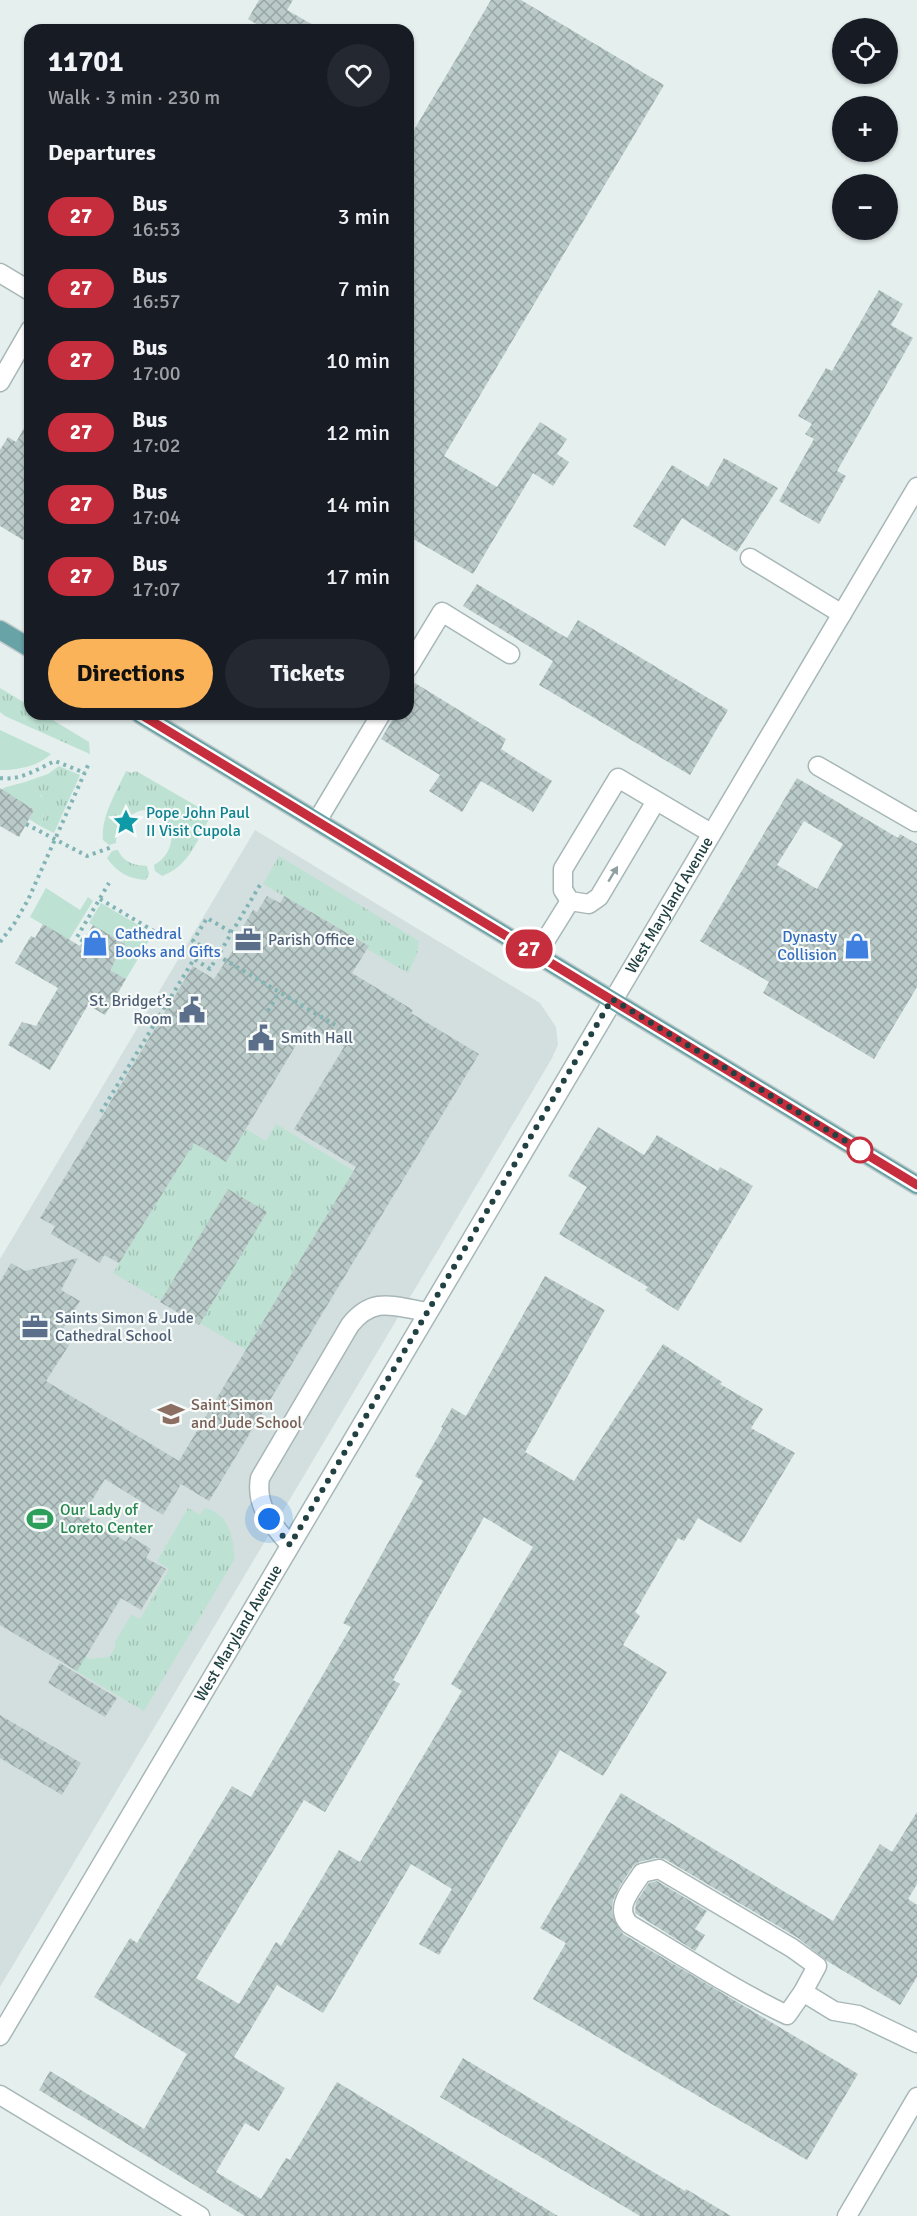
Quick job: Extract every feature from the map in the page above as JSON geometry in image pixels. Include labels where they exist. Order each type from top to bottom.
[{"type":"main road","points":[[0,630],[24,644]]},
{"type":"main road","points":[[150,720],[917,1185]]},
{"type":"street","points":[[0,273],[24,287]]},
{"type":"street","points":[[0,382],[24,340]]},
{"type":"street","name":"West Maryland Avenue","points":[[0,2036],[917,487]]},
{"type":"street","points":[[750,558],[842,614]]},
{"type":"street","points":[[414,658],[442,612],[510,654]]},
{"type":"street","points":[[317,821],[377,720]]},
{"type":"street","points":[[818,766],[915,822],[917,821]]},
{"type":"street","points":[[656,801],[599,897],[589,904],[570,901],[563,890],[563,869],[618,778],[711,834]]},
{"type":"street","points":[[537,954],[570,901]]},
{"type":"street","points":[[290,1545],[269,1519],[260,1503],[258,1488],[260,1478],[344,1336],[357,1316],[367,1308],[378,1305],[428,1312]]},
{"type":"street","points":[[659,1869],[792,1948],[817,1966],[803,1992],[787,2015],[764,2004],[629,1924],[623,1918],[623,1903],[642,1872],[659,1869]]},
{"type":"street","points":[[803,1992],[834,2011],[858,2015],[917,2043]]},
{"type":"street","points":[[0,2095],[200,2216]]},
{"type":"street","points":[[848,2216],[917,2097]]},
{"type":"path","points":[[0,778],[9,779],[28,774],[55,761],[85,773]]},
{"type":"path","points":[[0,942],[28,900],[89,763]]},
{"type":"path","points":[[26,824],[87,856],[112,847]]},
{"type":"path","points":[[83,941],[77,937],[110,883]]},
{"type":"path","points":[[101,1112],[194,959],[210,969],[260,885]]},
{"type":"path","points":[[100,898],[157,933]]},
{"type":"path","points":[[231,932],[207,918],[193,941],[335,1025]]},
{"type":"path","points":[[268,1011],[279,992]]},
{"type":"shaded area","name":"Saint Simon and Jude School","points":[[255,830],[540,1003],[556,1027],[558,1045],[0,1987],[0,1259]]},
{"type":"green space","points":[[0,688],[24,702],[24,720],[53,720],[89,742],[90,754],[5,716],[0,712]]},
{"type":"green space","points":[[0,730],[51,754],[27,767],[0,770]]},
{"type":"green space","points":[[59,766],[80,775],[54,833],[40,826],[44,816],[42,796],[25,782],[48,774]]},
{"type":"green space","points":[[126,771],[131,773],[136,771],[200,808],[199,813],[209,819],[185,860],[171,872],[162,876],[155,871],[154,865],[165,856],[171,843],[171,836],[167,823],[154,812],[139,811],[132,815],[121,827],[116,843],[109,845],[103,840],[107,813]]},
{"type":"green space","points":[[25,782],[37,790],[43,800],[44,812],[40,826],[29,819],[34,810],[3,791],[3,788]]},
{"type":"green space","points":[[118,850],[123,858],[130,862],[147,866],[149,874],[146,880],[128,876],[115,867],[107,858],[112,851]]},
{"type":"green space","points":[[279,856],[419,941],[417,954],[408,973],[367,949],[368,945],[263,884]]},
{"type":"green space","points":[[46,888],[80,910],[88,897],[93,901],[69,940],[30,917]]},
{"type":"green space","points":[[101,903],[145,929],[149,940],[126,979],[110,970],[125,944],[89,923]]},
{"type":"green space","points":[[276,1124],[354,1171],[246,1350],[113,1273],[194,1143],[226,1162],[246,1129],[266,1141]]},
{"type":"green space","points":[[188,1508],[200,1515],[205,1508],[220,1516],[229,1528],[234,1560],[144,1711],[69,1667],[78,1652],[90,1659],[109,1657],[131,1615],[140,1619],[169,1569],[157,1561]]},
{"type":"building","points":[[259,0],[293,0],[287,10],[312,24],[256,24],[248,19]]},
{"type":"building","points":[[491,0],[521,0],[664,85],[444,456],[497,487],[540,422],[567,439],[557,454],[569,462],[553,486],[533,473],[473,574],[414,540],[414,130]]},
{"type":"building","points":[[879,290],[903,304],[891,325],[913,338],[837,471],[846,476],[819,524],[779,501],[814,439],[805,434],[812,424],[798,416],[826,368],[832,371]]},
{"type":"building","points":[[24,428],[23,540],[0,526],[0,450],[8,437],[16,442]]},
{"type":"building","points":[[724,458],[778,488],[737,552],[682,518],[665,546],[633,526],[672,465],[708,487]]},
{"type":"building","points":[[477,584],[567,638],[578,620],[728,710],[690,775],[539,685],[553,661],[463,606]]},
{"type":"building","points":[[415,683],[506,739],[501,749],[552,781],[533,812],[481,781],[462,812],[429,791],[440,775],[381,739],[392,720],[414,720]]},
{"type":"building","points":[[797,778],[898,838],[900,834],[917,844],[917,987],[874,1059],[763,993],[769,982],[700,941]],"holes":[[[804,821],[843,844],[817,889],[777,865]]]},
{"type":"building","points":[[0,788],[34,810],[19,837],[0,826]]},
{"type":"building","points":[[267,896],[280,903],[284,896],[369,946],[352,973],[413,1010],[411,1013],[479,1054],[209,1501],[181,1484],[163,1515],[105,1479],[83,1515],[126,1542],[130,1536],[151,1549],[146,1558],[166,1569],[141,1610],[121,1598],[77,1671],[0,1625],[0,1282],[11,1263],[25,1271],[78,1258],[61,1290],[80,1301],[57,1338],[69,1345],[46,1381],[179,1461],[356,1167],[294,1129],[344,1047],[308,1025],[226,1162],[194,1143],[119,1263],[104,1255],[100,1263],[51,1234],[55,1226],[40,1218],[193,966],[214,979],[243,935],[239,933],[253,910],[257,912]]},
{"type":"building","points":[[43,924],[80,946],[93,925],[125,944],[110,970],[126,979],[105,1015],[88,1005],[50,1070],[8,1045],[22,1022],[36,1026],[58,988],[15,963],[31,936],[35,938]]},
{"type":"building","points":[[598,1127],[644,1155],[657,1135],[718,1171],[720,1167],[753,1186],[678,1311],[645,1290],[648,1287],[559,1234],[587,1187],[568,1176]]},
{"type":"building","points":[[228,1189],[267,1212],[199,1325],[160,1302]]},
{"type":"building","points":[[545,1276],[605,1310],[525,1452],[574,1481],[663,1344],[722,1382],[720,1384],[763,1409],[751,1428],[795,1453],[741,1543],[698,1518],[684,1541],[678,1538],[635,1612],[640,1616],[623,1645],[667,1672],[603,1776],[560,1750],[439,1955],[419,1944],[452,1889],[411,1864],[323,2013],[277,1985],[234,2057],[285,2088],[259,2131],[245,2123],[216,2172],[261,2199],[286,2158],[290,2160],[337,2082],[558,2216],[245,2216],[39,2090],[50,2071],[144,2129],[187,2054],[94,1997],[130,1938],[137,1943],[232,1786],[251,1797],[351,1627],[343,1623],[423,1481],[415,1476],[443,1428],[441,1427],[452,1408],[466,1416]],"holes":[[[484,1517],[533,1547],[451,1684],[462,1691],[360,1862],[339,1850],[281,1946],[276,1942],[239,2004],[196,1978],[304,1800],[325,1812],[400,1684],[393,1680]]]},
{"type":"building","points":[[60,1663],[117,1698],[105,1717],[48,1683]]},
{"type":"building","points":[[0,1715],[81,1763],[62,1795],[0,1758]]},
{"type":"building","points":[[621,1793],[833,1921],[880,1844],[892,1852],[917,1812],[917,1884],[908,1899],[917,1905],[917,1977],[900,2005],[827,1961],[798,1938],[665,1859],[656,1858],[639,1862],[633,1866],[613,1900],[614,1920],[623,1934],[858,2074],[807,2160],[533,1999],[566,1943],[540,1928]]},
{"type":"building","points":[[657,1881],[707,1911],[695,1929],[705,1935],[695,1951],[635,1913],[636,1902],[649,1883]]},
{"type":"building","points":[[463,2058],[685,2191],[686,2189],[731,2216],[640,2216],[440,2097]]},
{"type":"bus line","name":"27","points":[[150,720],[917,1185]]},
{"type":"place","name":"Pope John Paul II Visit Cupola","points":[[126,822]]},
{"type":"place","name":"Parish Office","points":[[248,940]]},
{"type":"place","name":"Cathedral Books and Gifts","points":[[95,943]]},
{"type":"place","name":"Dynasty Collision","points":[[857,946]]},
{"type":"place","name":"St. Bridget’s Room","points":[[192,1010]]},
{"type":"place","name":"Smith Hall","points":[[261,1038]]},
{"type":"place","name":"Saints Simon & Jude Cathedral School","points":[[35,1327]]},
{"type":"place","name":"Saint Simon and Jude School","points":[[171,1414]]},
{"type":"place","name":"Our Lady of Loreto Center","points":[[40,1519]]},
{"type":"route","points":[[269,1519],[290,1545],[612,999],[860,1150]]}]
